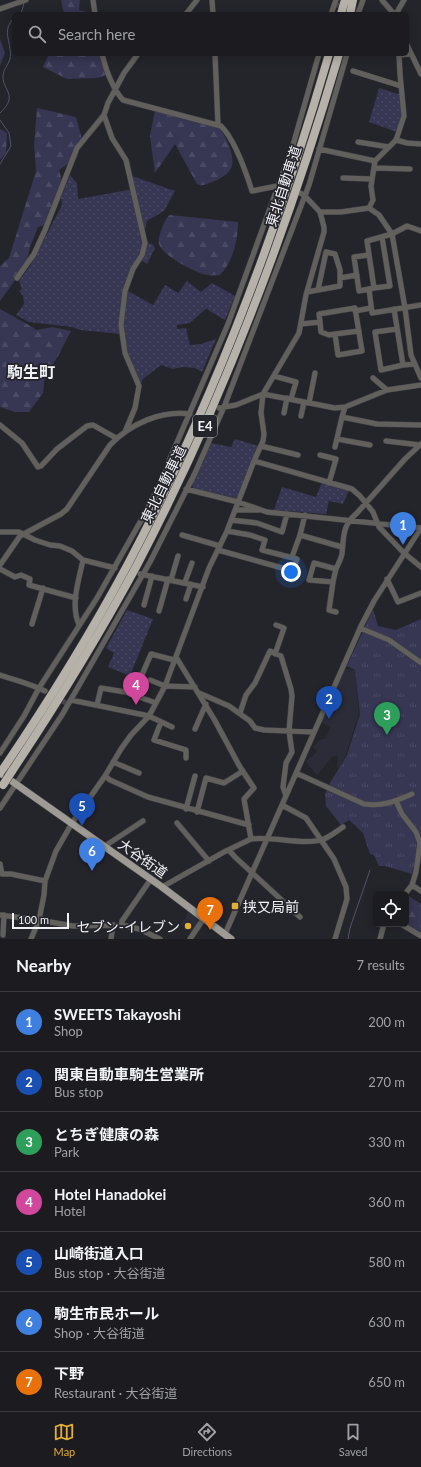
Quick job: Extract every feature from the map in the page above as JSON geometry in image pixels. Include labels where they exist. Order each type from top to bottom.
[{"type":"highway","points":[[353,0],[356,12]]},
{"type":"highway","points":[[338,2],[340,12]]},
{"type":"highway","name":"東北自動車道","points":[[2,771],[61,678],[106,603],[154,513],[181,456],[223,362],[265,255],[328,56]]},
{"type":"highway","name":"東北自動車道","points":[[1,787],[70,682],[117,601],[162,516],[206,423],[238,349],[273,257],[315,132],[338,56]]},
{"type":"main road","name":"大谷街道","points":[[2,771],[16,784],[151,879],[228,937]]},
{"type":"street","points":[[93,0],[95,12]]},
{"type":"street","points":[[188,12],[197,0]]},
{"type":"street","points":[[212,0],[213,12]]},
{"type":"street","points":[[356,12],[362,0]]},
{"type":"street","points":[[382,0],[393,12]]},
{"type":"street","points":[[396,12],[404,0]]},
{"type":"street","points":[[0,8],[24,1]]},
{"type":"street","points":[[332,12],[338,2]]},
{"type":"street","points":[[409,50],[420,68],[421,74]]},
{"type":"street","points":[[103,56],[106,69],[116,90],[123,100],[218,125],[227,132],[246,170],[252,191],[280,187]]},
{"type":"street","points":[[16,278],[34,254],[77,148],[104,114],[108,103],[124,73],[137,56]]},
{"type":"street","points":[[215,56],[218,125]]},
{"type":"street","points":[[0,753],[115,568],[166,472],[169,461],[190,414],[199,399],[280,187],[318,56]]},
{"type":"street","points":[[0,808],[68,702],[141,574],[186,489],[222,407],[302,194],[309,185],[346,56]]},
{"type":"street","points":[[369,208],[373,200],[371,186],[375,161],[396,140],[404,116],[399,56]]},
{"type":"street","points":[[353,71],[401,86]]},
{"type":"street","points":[[104,114],[112,138],[126,160],[145,243],[142,255],[133,269],[125,291],[121,325],[125,352],[139,386],[135,408],[125,432]]},
{"type":"street","points":[[396,140],[407,143],[421,144]]},
{"type":"street","points":[[358,142],[389,147]]},
{"type":"street","points":[[319,149],[375,161]]},
{"type":"street","points":[[374,168],[410,169]]},
{"type":"street","points":[[342,178],[372,179]]},
{"type":"street","points":[[31,939],[39,920],[45,881],[56,851],[72,823],[105,776],[131,735],[149,716],[165,686],[203,587],[261,446],[264,434],[261,414],[263,394],[296,340],[301,324],[307,292],[324,232],[320,212],[302,194]]},
{"type":"street","points":[[320,212],[341,212],[369,208],[379,215],[392,234],[405,308],[411,355],[421,378]]},
{"type":"street","points":[[421,231],[407,226],[392,234],[367,241],[372,289],[372,313],[421,305]]},
{"type":"street","points":[[369,255],[354,257],[359,291],[390,286],[382,237]]},
{"type":"street","points":[[307,292],[318,290],[340,286],[340,270],[335,254],[326,252],[318,290]]},
{"type":"street","points":[[340,278],[357,275]]},
{"type":"street","points":[[335,334],[338,355],[362,351],[359,331],[355,311],[355,308],[319,314],[321,332],[329,335],[335,334],[359,331]]},
{"type":"street","points":[[355,311],[371,308]]},
{"type":"street","points":[[394,309],[403,365]]},
{"type":"street","points":[[301,324],[320,322]]},
{"type":"street","points":[[397,329],[375,332],[381,370],[415,364]]},
{"type":"street","points":[[301,416],[307,402],[315,373]]},
{"type":"street","points":[[274,376],[296,382],[284,413]]},
{"type":"street","points":[[373,378],[387,390]]},
{"type":"street","points":[[222,407],[236,405],[263,394],[335,408],[345,407],[387,390],[421,385]]},
{"type":"street","points":[[335,447],[345,407]]},
{"type":"street","points":[[0,565],[20,536],[61,514],[66,509],[116,438],[144,420],[175,412],[190,414]]},
{"type":"street","points":[[342,417],[377,424],[421,425]]},
{"type":"street","points":[[0,425],[22,443],[38,467],[41,466],[57,449],[87,426],[93,424],[116,438]]},
{"type":"street","points":[[337,439],[370,445]]},
{"type":"street","points":[[386,441],[421,444]]},
{"type":"street","points":[[336,612],[328,610],[336,569],[342,555],[342,547],[348,521],[366,504],[405,459],[421,444]]},
{"type":"street","points":[[261,446],[298,455]]},
{"type":"street","points":[[320,455],[336,459],[329,483]]},
{"type":"street","points":[[254,461],[352,489],[373,512],[379,527],[404,553],[421,567]]},
{"type":"street","points":[[186,489],[263,510],[287,514],[421,528],[374,600],[360,628],[252,873],[228,937]]},
{"type":"street","points":[[235,510],[263,510]]},
{"type":"street","points":[[231,520],[256,523],[282,532],[287,514]]},
{"type":"street","points":[[292,557],[306,515]]},
{"type":"street","points":[[0,532],[15,531],[35,540],[50,545],[60,546],[72,551],[83,560],[115,568]]},
{"type":"street","points":[[182,535],[293,571],[297,559],[262,550],[265,540],[250,535],[227,531]]},
{"type":"street","points":[[300,535],[342,547]]},
{"type":"street","points":[[159,611],[178,556]]},
{"type":"street","points":[[79,624],[77,618],[76,598],[83,560]]},
{"type":"street","points":[[185,582],[192,563]]},
{"type":"street","points":[[333,582],[309,580],[314,563],[336,569]]},
{"type":"street","points":[[0,569],[15,577],[21,575],[30,579],[29,585],[76,598]]},
{"type":"street","points":[[141,574],[203,587]]},
{"type":"street","points":[[144,605],[152,576]]},
{"type":"street","points":[[387,579],[398,602],[421,593]]},
{"type":"street","points":[[186,599],[191,584]]},
{"type":"street","points":[[32,624],[43,588]]},
{"type":"street","points":[[275,654],[284,628],[276,625]]},
{"type":"street","points":[[360,628],[389,640],[420,662]]},
{"type":"street","points":[[240,714],[246,695],[255,684],[270,652],[281,656],[292,696],[288,731],[292,752],[286,763],[283,787],[286,796]]},
{"type":"street","points":[[141,677],[151,654],[175,659],[195,687],[254,788],[244,799],[251,839]]},
{"type":"street","points":[[0,675],[45,691]]},
{"type":"street","points":[[150,680],[165,686],[195,687]]},
{"type":"street","points":[[97,706],[101,688],[125,692],[156,703]]},
{"type":"street","points":[[199,693],[229,706],[250,721],[255,728],[264,730],[314,732]]},
{"type":"street","points":[[68,702],[149,716],[172,727]]},
{"type":"street","points":[[195,729],[206,704]]},
{"type":"street","points":[[161,722],[154,740],[186,750],[186,758]]},
{"type":"street","points":[[113,762],[140,773]]},
{"type":"street","points":[[197,812],[206,778],[224,783],[243,771]]},
{"type":"street","points":[[296,773],[364,804],[380,805],[396,801],[412,794]]},
{"type":"street","points":[[105,776],[110,780],[148,797],[186,809],[249,825]]},
{"type":"street","points":[[186,809],[195,776]]},
{"type":"street","points":[[396,801],[402,814],[416,832],[420,843],[416,872],[412,885],[407,891]]},
{"type":"street","points":[[282,805],[306,818],[334,858],[346,887],[347,899],[335,939]]},
{"type":"street","points":[[105,846],[143,821]]},
{"type":"street","points":[[177,823],[209,861]]},
{"type":"street","points":[[162,887],[251,839],[268,838],[312,841],[321,839],[343,827]]},
{"type":"street","points":[[229,850],[300,917]]},
{"type":"street","points":[[0,864],[2,874],[11,874],[45,881]]},
{"type":"street","points":[[122,925],[122,921],[151,879]]},
{"type":"street","points":[[412,885],[421,891]]},
{"type":"street","points":[[3,935],[2,915],[73,926],[122,925],[139,928],[160,939]]},
{"type":"street","points":[[190,939],[204,918]]},
{"type":"street","points":[[111,939],[113,925]]},
{"type":"street","points":[[380,939],[383,927]]},
{"type":"street","points":[[406,927],[421,936]]},
{"type":"shaded area","points":[[345,669],[355,670],[359,713],[346,755],[339,767],[336,766],[338,756],[333,756],[317,775],[305,761],[313,756],[317,751],[313,747],[321,739],[325,739],[331,727],[321,722]]},
{"type":"shaded area","points":[[189,911],[201,920],[192,932],[180,924],[187,917]]},
{"type":"green space","points":[[61,0],[80,0],[79,10],[86,12],[64,12]]},
{"type":"green space","points":[[0,39],[5,53],[0,66]]},
{"type":"green space","points":[[48,56],[104,56],[108,74],[98,78],[67,79],[43,67]]},
{"type":"green space","points":[[379,88],[401,95],[402,115],[397,132],[369,122]]},
{"type":"green space","points":[[37,108],[76,117],[82,139],[77,158],[59,170],[64,188],[50,223],[38,227],[30,247],[26,265],[0,301],[0,266],[9,258],[36,171],[34,145]]},
{"type":"green space","points":[[155,110],[219,127],[232,154],[232,165],[230,170],[219,179],[206,184],[197,184],[175,144],[155,173],[150,136]]},
{"type":"green space","points":[[0,129],[7,133],[6,153],[0,160]]},
{"type":"green space","points":[[70,175],[77,183],[78,199],[134,189],[132,176],[175,191],[164,211],[147,221],[142,242],[152,244],[155,248],[147,264],[139,259],[126,287],[121,312],[121,334],[80,330],[72,327],[29,322],[16,315],[24,304],[23,296],[19,291],[22,289],[19,281],[30,266],[62,205],[61,198]]},
{"type":"green space","points":[[170,215],[238,222],[234,250],[225,270],[220,275],[202,274],[181,264],[163,250],[158,241],[164,222]]},
{"type":"green space","points":[[187,281],[201,292],[212,283],[235,296],[225,320],[207,308],[190,323],[177,325],[177,329],[186,328],[190,345],[201,344],[216,339],[202,372],[195,368],[183,367],[173,369],[161,365],[143,379],[140,385],[125,348],[123,331],[126,290],[153,305],[165,285],[178,293]]},
{"type":"green space","points":[[0,309],[36,330],[53,327],[71,331],[58,356],[45,376],[43,393],[29,412],[15,412],[0,407]]},
{"type":"green space","points":[[235,439],[259,446],[238,497],[235,498],[193,488],[192,484],[211,443],[231,447]]},
{"type":"green space","points":[[322,482],[349,490],[343,504],[329,501],[326,514],[274,510],[282,487],[316,497]]},
{"type":"green space","points":[[373,609],[378,626],[396,630],[421,619],[421,865],[415,863],[412,874],[385,866],[379,866],[374,855],[370,854],[363,833],[349,820],[341,825],[326,806],[325,794],[347,755],[360,714],[355,670],[347,666]]},
{"type":"green space","points":[[127,610],[153,619],[130,676],[108,667],[114,653],[106,648]]},
{"type":"green space","points":[[409,896],[421,904],[420,934],[409,927]]},
{"type":"waterway","points":[[22,12],[24,3]]},
{"type":"waterway","points":[[0,113],[7,106],[9,100],[9,94],[3,76],[10,59],[7,33],[12,20]]},
{"type":"waterway","points":[[0,120],[9,133],[11,146],[0,164]]},
{"type":"waterway","points":[[348,939],[350,928],[370,870]]},
{"type":"tunnel","points":[[337,5],[356,10]]},
{"type":"tunnel","points":[[56,697],[66,703]]},
{"type":"place","name":"SWEETS Takayoshi","points":[[403,545]]},
{"type":"place","name":"Hotel Hanadokei","points":[[136,705]]},
{"type":"place","name":"関東自動車駒生営業所","points":[[329,719]]},
{"type":"place","name":"とちぎ健康の森","points":[[387,735]]},
{"type":"place","name":"山崎街道入口","points":[[82,826]]},
{"type":"place","name":"駒生市民ホール","points":[[92,871]]},
{"type":"place","name":"挟又局前","points":[[235,906]]},
{"type":"place","name":"セブン-イレブン","points":[[188,926]]},
{"type":"place","name":"下野","points":[[210,930]]},
{"type":"district","name":"駒生町","points":[[31,371]]}]
